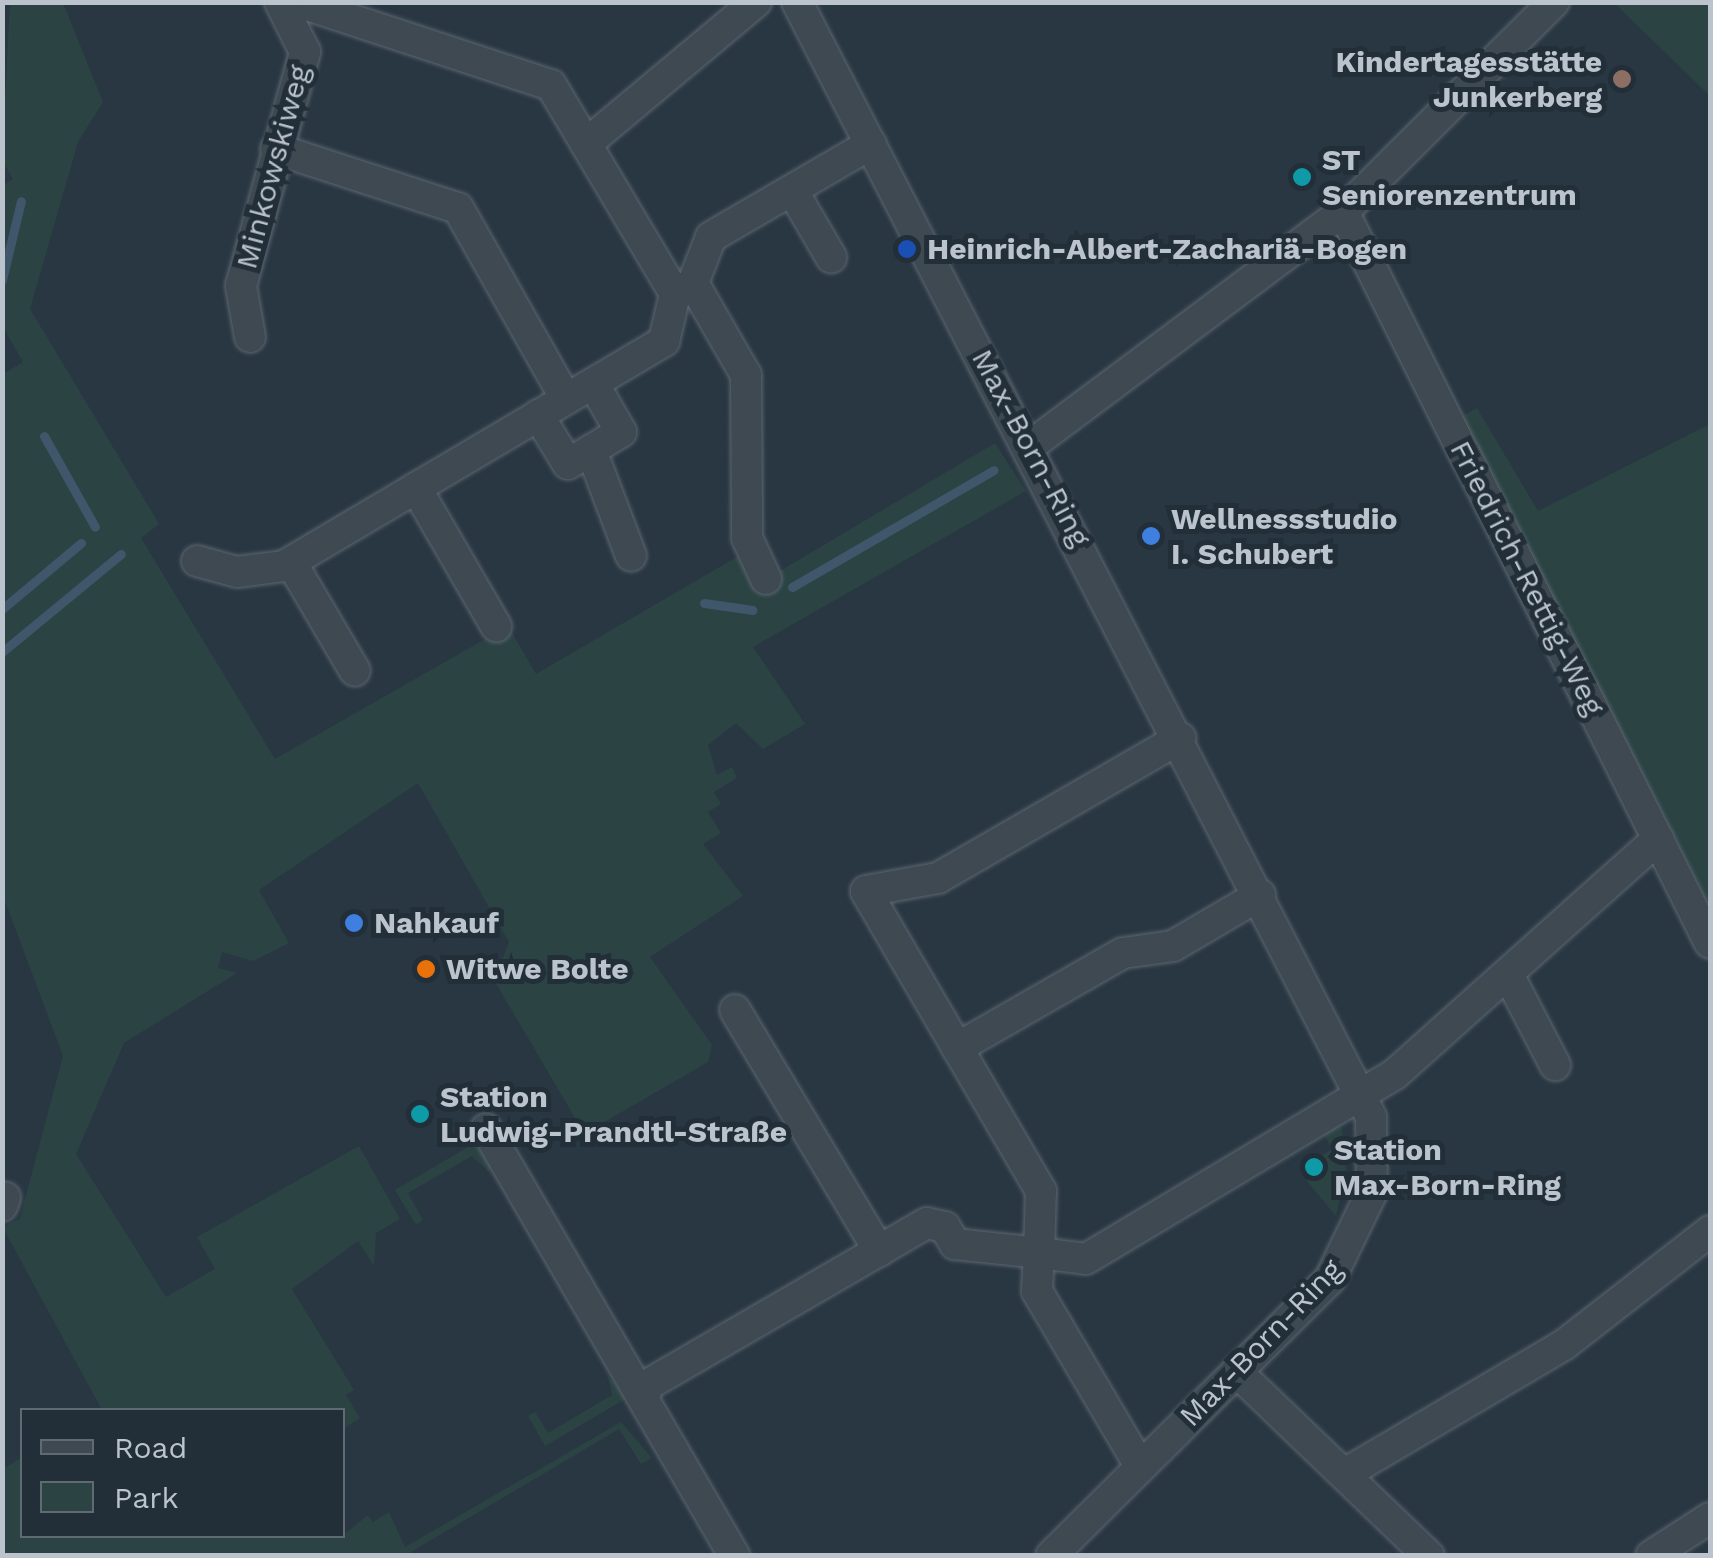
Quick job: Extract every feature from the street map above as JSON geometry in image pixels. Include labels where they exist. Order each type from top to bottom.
[{"type":"street","name":"Minkowskiweg","points":[[250,337],[241,286],[305,52],[280,2]]},
{"type":"street","points":[[298,2],[551,86],[586,144],[746,375],[747,538],[766,579]]},
{"type":"street","points":[[586,144],[756,2]]},
{"type":"street","name":"Max-Born-Ring","points":[[797,2],[1363,1092],[1375,1168],[1354,1245],[1237,1372],[1051,1556]]},
{"type":"street","points":[[1030,446],[1343,212],[1554,2]]},
{"type":"street","points":[[562,104],[614,120]]},
{"type":"street","points":[[197,561],[237,572],[291,562],[664,340],[684,288],[711,237],[871,144]]},
{"type":"street","points":[[276,148],[458,208],[566,399]]},
{"type":"street","points":[[792,190],[831,257]]},
{"type":"street","name":"Friedrich-Rettig-Weg","points":[[1343,212],[1710,943]]},
{"type":"street","points":[[538,415],[568,464],[621,432],[593,383]]},
{"type":"street","points":[[591,450],[631,556]]},
{"type":"street","points":[[416,488],[496,626]]},
{"type":"street","points":[[291,562],[355,671]]},
{"type":"street","points":[[1140,1466],[1038,1291],[1040,1191],[866,891],[938,878],[1180,738]]},
{"type":"street","points":[[642,1398],[649,1384],[928,1224],[946,1227],[955,1244],[1086,1259],[1363,1092],[1511,980],[1658,839]]},
{"type":"street","points":[[957,1048],[1123,953],[1173,946],[1260,895]]},
{"type":"street","points":[[1511,980],[1555,1065]]},
{"type":"street","points":[[736,1010],[879,1251]]},
{"type":"street","points":[[486,1129],[735,1556]]},
{"type":"street","points":[[1348,1472],[1565,1344],[1710,1231]]},
{"type":"street","points":[[1237,1372],[1348,1472],[1428,1556]]},
{"type":"street","points":[[1650,1556],[1710,1518]]},
{"type":"green space","points":[[10,3],[63,3],[103,102],[78,142],[30,309],[159,524],[141,538],[275,759],[508,626],[536,674],[742,554],[760,583],[995,443],[1026,491],[753,647],[805,724],[763,749],[736,723],[708,745],[717,775],[732,767],[737,778],[714,792],[721,804],[708,812],[721,833],[703,844],[743,896],[650,957],[712,1045],[708,1062],[596,1127],[578,1123],[494,980],[509,942],[418,783],[259,890],[289,943],[253,961],[222,952],[218,968],[237,973],[124,1043],[76,1154],[166,1297],[215,1269],[197,1237],[359,1146],[400,1219],[376,1233],[374,1266],[358,1241],[292,1289],[354,1390],[346,1395],[360,1418],[345,1428],[345,1408],[101,1408],[3,1228],[20,1218],[63,1056],[3,896],[2,375],[23,362],[3,327],[2,186],[13,179],[2,160]]},
{"type":"green space","points":[[1614,3],[1710,3],[1710,96]]},
{"type":"green space","points":[[1477,408],[1538,511],[1710,424],[1710,907],[1461,417]]},
{"type":"green space","points":[[1341,1123],[1346,1169],[1336,1216],[1306,1180],[1328,1166],[1322,1155],[1332,1149],[1321,1129]]},
{"type":"green space","points":[[473,1144],[492,1163],[489,1172],[472,1156],[408,1193],[423,1220],[416,1225],[395,1190]]},
{"type":"green space","points":[[608,1376],[627,1398],[545,1446],[528,1416],[535,1412],[548,1433],[612,1395]]},
{"type":"green space","points":[[621,1422],[652,1458],[641,1464],[619,1429],[406,1555],[3,1555],[3,1469],[20,1458],[20,1538],[345,1538],[345,1534],[368,1515],[373,1522],[389,1512],[405,1547]]},
{"type":"waterway","points":[[2,280],[21,201]]},
{"type":"waterway","points":[[44,436],[95,527]]},
{"type":"waterway","points":[[792,587],[994,470]]},
{"type":"waterway","points":[[2,609],[81,543]]},
{"type":"waterway","points":[[2,652],[121,554]]},
{"type":"waterway","points":[[704,603],[752,610]]},
{"type":"place","name":"Kindertagesstätte Junkerberg","points":[[1622,79]]},
{"type":"place","name":"ST Seniorenzentrum","points":[[1302,177]]},
{"type":"place","name":"Heinrich-Albert-Zachariä-Bogen","points":[[907,249]]},
{"type":"place","name":"Wellnessstudio I. Schubert","points":[[1151,536]]},
{"type":"place","name":"Nahkauf","points":[[354,923]]},
{"type":"place","name":"Witwe Bolte","points":[[426,969]]},
{"type":"place","name":"Station Ludwig-Prandtl-Straße","points":[[420,1114]]},
{"type":"place","name":"Station Max-Born-Ring","points":[[1314,1167]]}]
